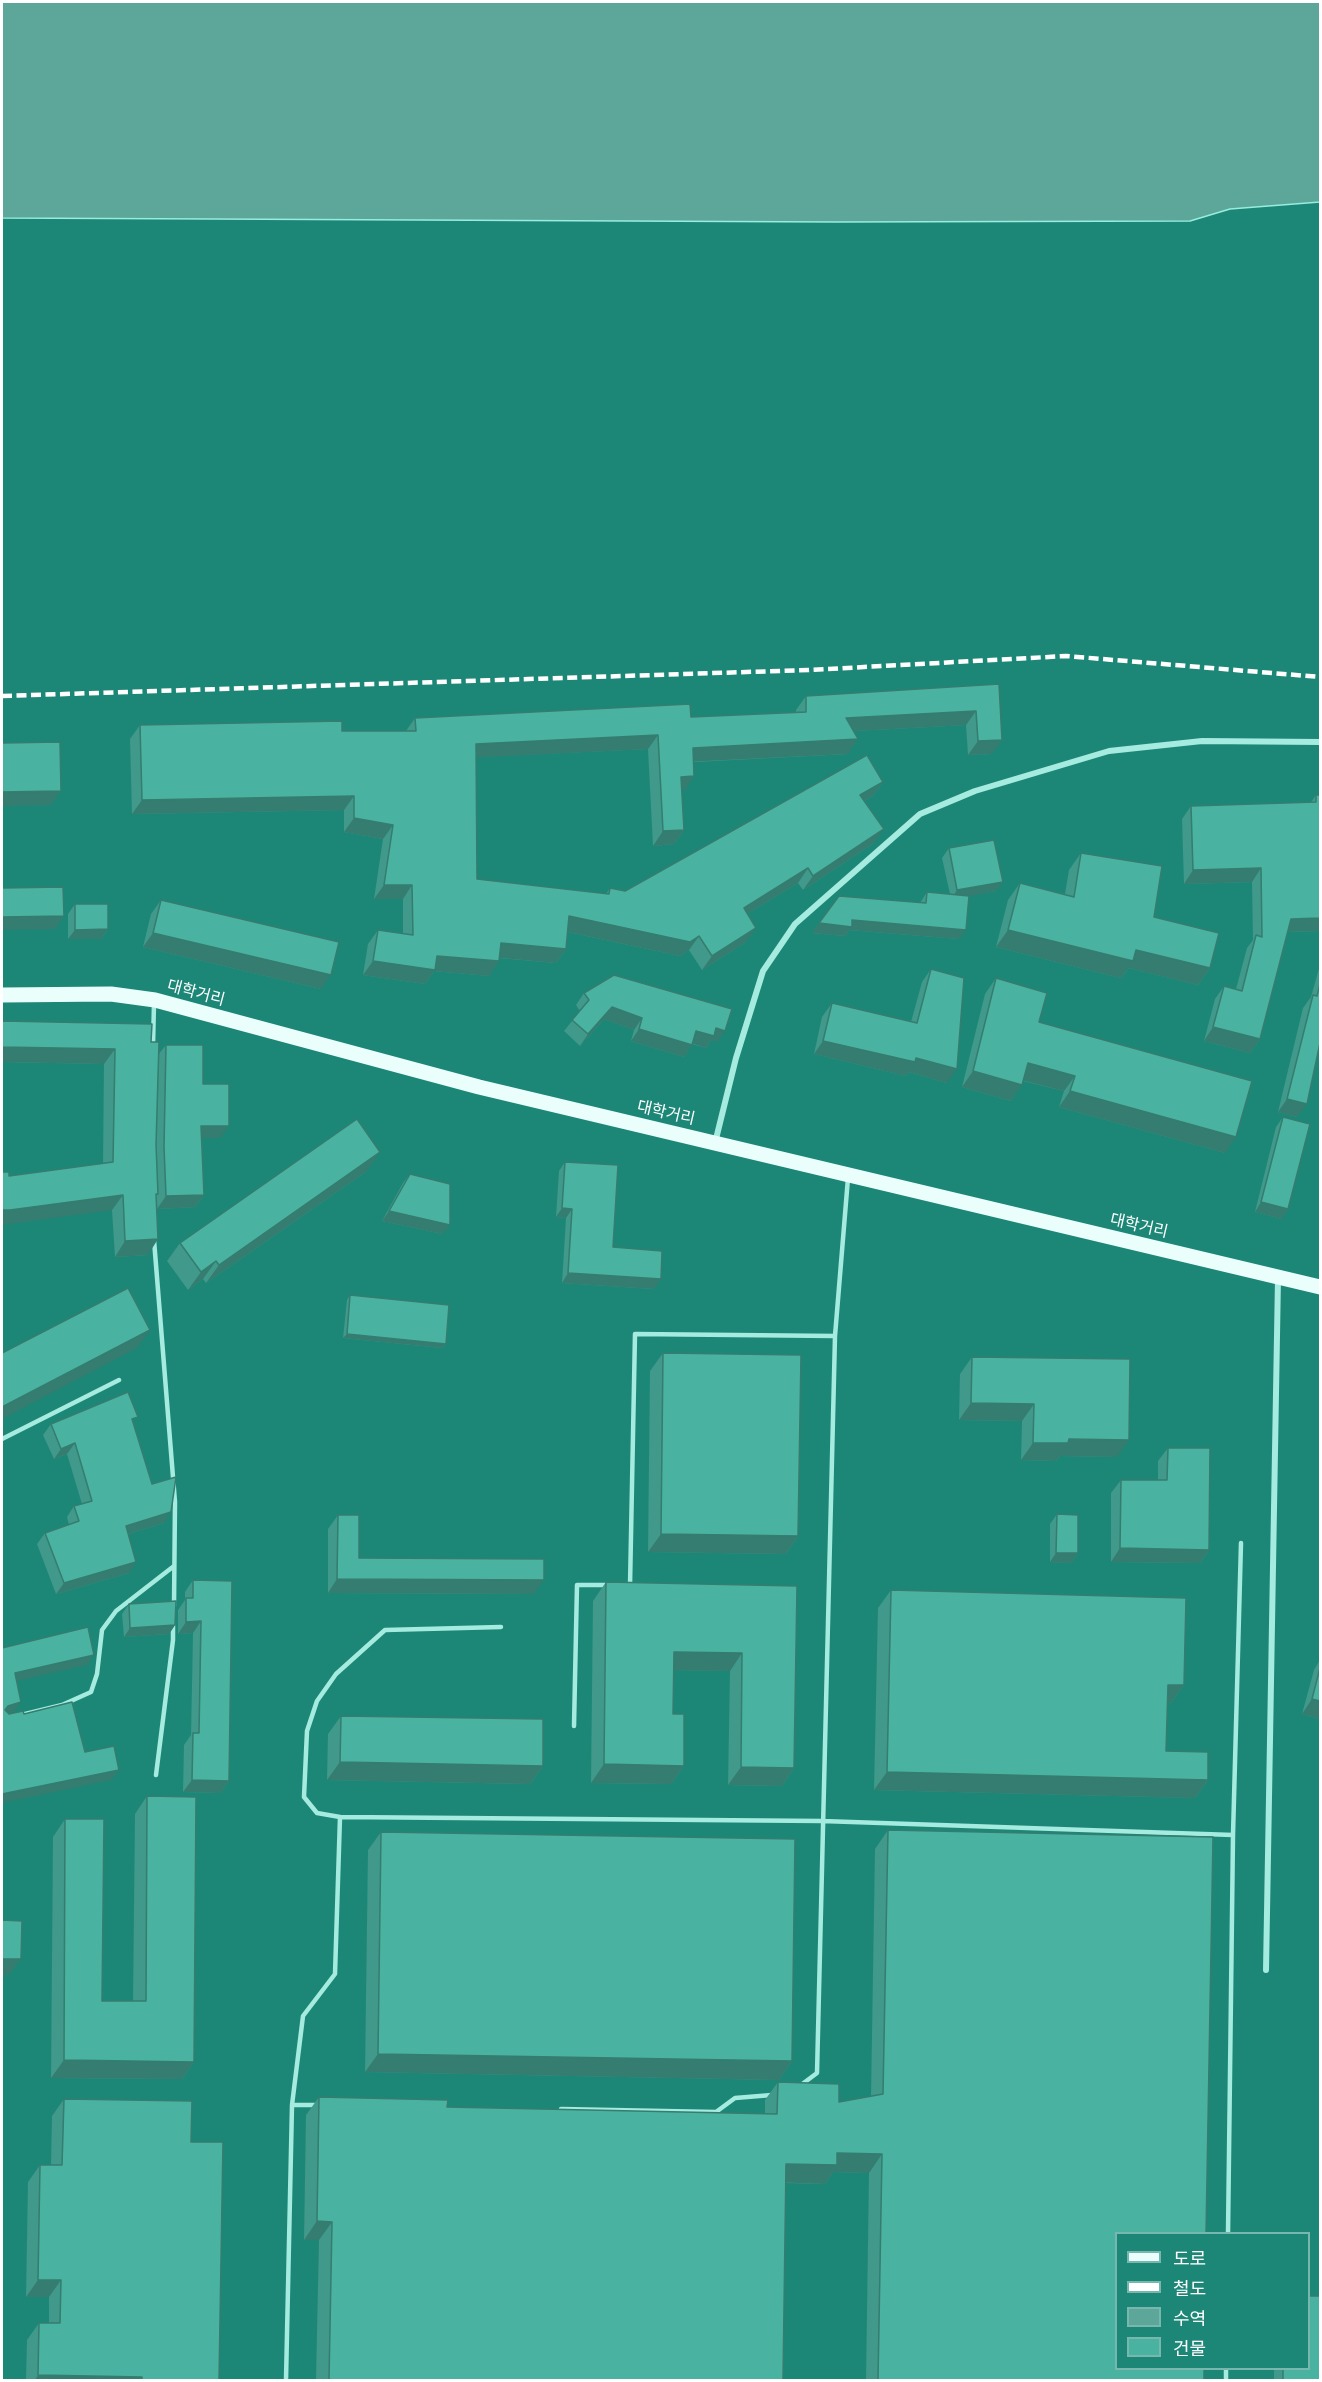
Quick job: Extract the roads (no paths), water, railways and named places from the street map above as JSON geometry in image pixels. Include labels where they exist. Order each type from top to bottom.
[{"type":"main road","name":"대학거리","points":[[2,995],[111,994],[154,1000],[439,1077],[1320,1287]]},
{"type":"street","points":[[715,1143],[736,1058],[763,971],[795,924],[920,814],[975,791],[1109,751],[1202,741],[1320,742]]},
{"type":"street","points":[[1266,1970],[1278,1278]]},
{"type":"lane","points":[[153,1057],[154,1000]]},
{"type":"lane","points":[[798,2087],[817,2073],[835,1336],[848,1175]]},
{"type":"lane","points":[[154,1231],[175,1502],[174,1608]]},
{"type":"lane","points":[[630,1586],[635,1334],[835,1336]]},
{"type":"lane","points":[[2,1439],[119,1380]]},
{"type":"lane","points":[[1228,2232],[1233,1835],[1240,1543]]},
{"type":"lane","points":[[12,1717],[62,1705],[91,1692],[97,1674],[102,1630],[116,1611],[174,1566]]},
{"type":"lane","points":[[574,1726],[577,1585],[642,1586]]},
{"type":"lane","points":[[156,1775],[174,1619]]},
{"type":"lane","points":[[501,1627],[385,1630],[336,1674],[317,1701],[307,1731],[304,1797],[316,1813],[340,1817],[822,1821],[1233,1835]]},
{"type":"lane","points":[[286,2380],[291,2105],[303,2016],[335,1974],[340,1817]]},
{"type":"lane","points":[[551,2109],[716,2112],[735,2098],[778,2095]]},
{"type":"lane","points":[[291,2105],[327,2105]]},
{"type":"water","points":[[2,2],[1320,2],[1320,202],[1230,209],[1190,221],[835,222],[2,218]]},
{"type":"railway","points":[[2,696],[809,670],[1066,656],[1320,677]]}]
